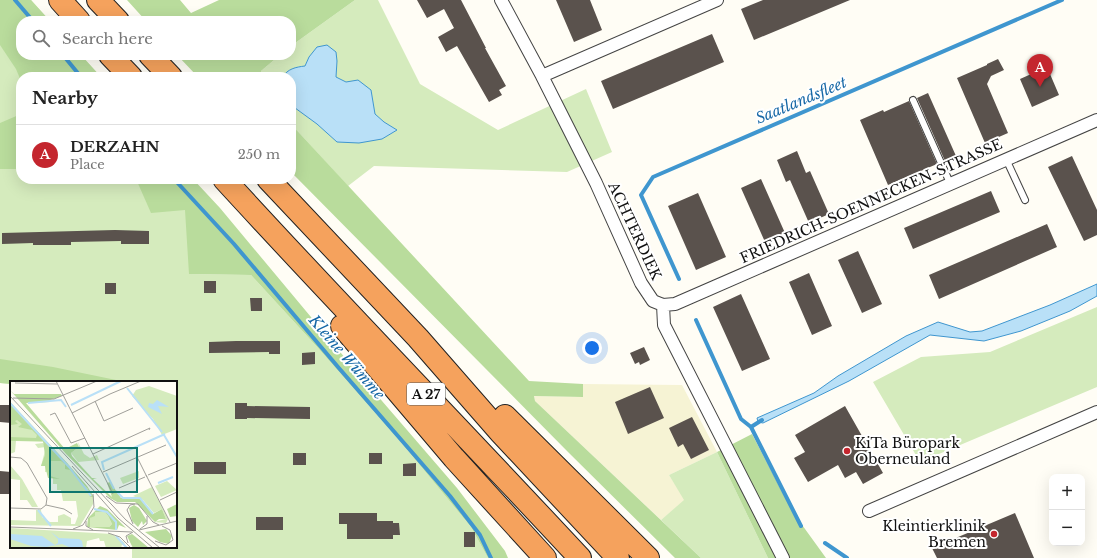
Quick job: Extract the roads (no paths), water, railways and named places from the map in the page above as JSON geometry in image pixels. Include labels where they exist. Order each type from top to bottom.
[{"type":"highway","points":[[60,0],[74,16]]},
{"type":"highway","points":[[98,0],[113,16]]},
{"type":"highway","points":[[115,60],[125,72]]},
{"type":"highway","points":[[155,60],[166,72]]},
{"type":"highway","name":"A 27","points":[[229,184],[580,558]]},
{"type":"highway","name":"A 27","points":[[273,184],[418,338],[501,433],[618,558]]},
{"type":"highway","points":[[272,232],[328,309],[454,458],[545,558]]},
{"type":"highway","points":[[418,338],[473,385],[648,558]]},
{"type":"highway","points":[[454,458],[524,558]]},
{"type":"street","name":"ACHTERDIEK","points":[[501,0],[596,182],[641,282],[653,301],[663,305]]},
{"type":"street","points":[[542,76],[717,0]]},
{"type":"street","name":"FRIEDRICH-SOENNECKEN-STRASSE","points":[[663,305],[675,304],[1006,159],[1095,125]]},
{"type":"street","points":[[663,305],[664,325],[783,558]]},
{"type":"street","points":[[869,511],[1097,412]]},
{"type":"lane","points":[[913,100],[950,184]]},
{"type":"lane","points":[[1006,159],[1025,200]]},
{"type":"water","points":[[327,45],[336,52],[336,77],[346,82],[358,80],[371,90],[375,114],[397,130],[382,139],[359,143],[337,142],[317,124],[296,109],[296,72],[287,72],[298,67],[305,66],[309,57],[317,47]]},
{"type":"water","points":[[1097,284],[1097,296],[1070,311],[1021,331],[984,341],[930,335],[849,381],[763,423],[758,422],[757,418],[814,393],[838,376],[906,336],[938,322],[970,332],[982,331],[1050,305]]},
{"type":"waterway","name":"Kleine Wümme","points":[[15,0],[29,16]]},
{"type":"waterway","name":"Saatlandsfleet","points":[[679,279],[641,195],[653,177],[1062,0]]},
{"type":"waterway","name":"Kleine Wümme","points":[[67,60],[77,72]]},
{"type":"waterway","name":"Kleine Wümme","points":[[179,184],[234,244],[450,496],[480,535],[491,558]]},
{"type":"waterway","name":"Saatlandsfleet","points":[[696,320],[741,419],[751,427],[801,526]]},
{"type":"waterway","name":"Saatlandsfleet","points":[[751,427],[762,420]]},
{"type":"waterway","name":"Saatlandsfleet","points":[[825,543],[847,558]]},
{"type":"place","name":"DERZAHN","points":[[1040,87]]},
{"type":"place","name":"KiTa Büropark Oberneuland","points":[[847,451]]},
{"type":"place","name":"Kleintierklinik Bremen","points":[[994,534]]}]
